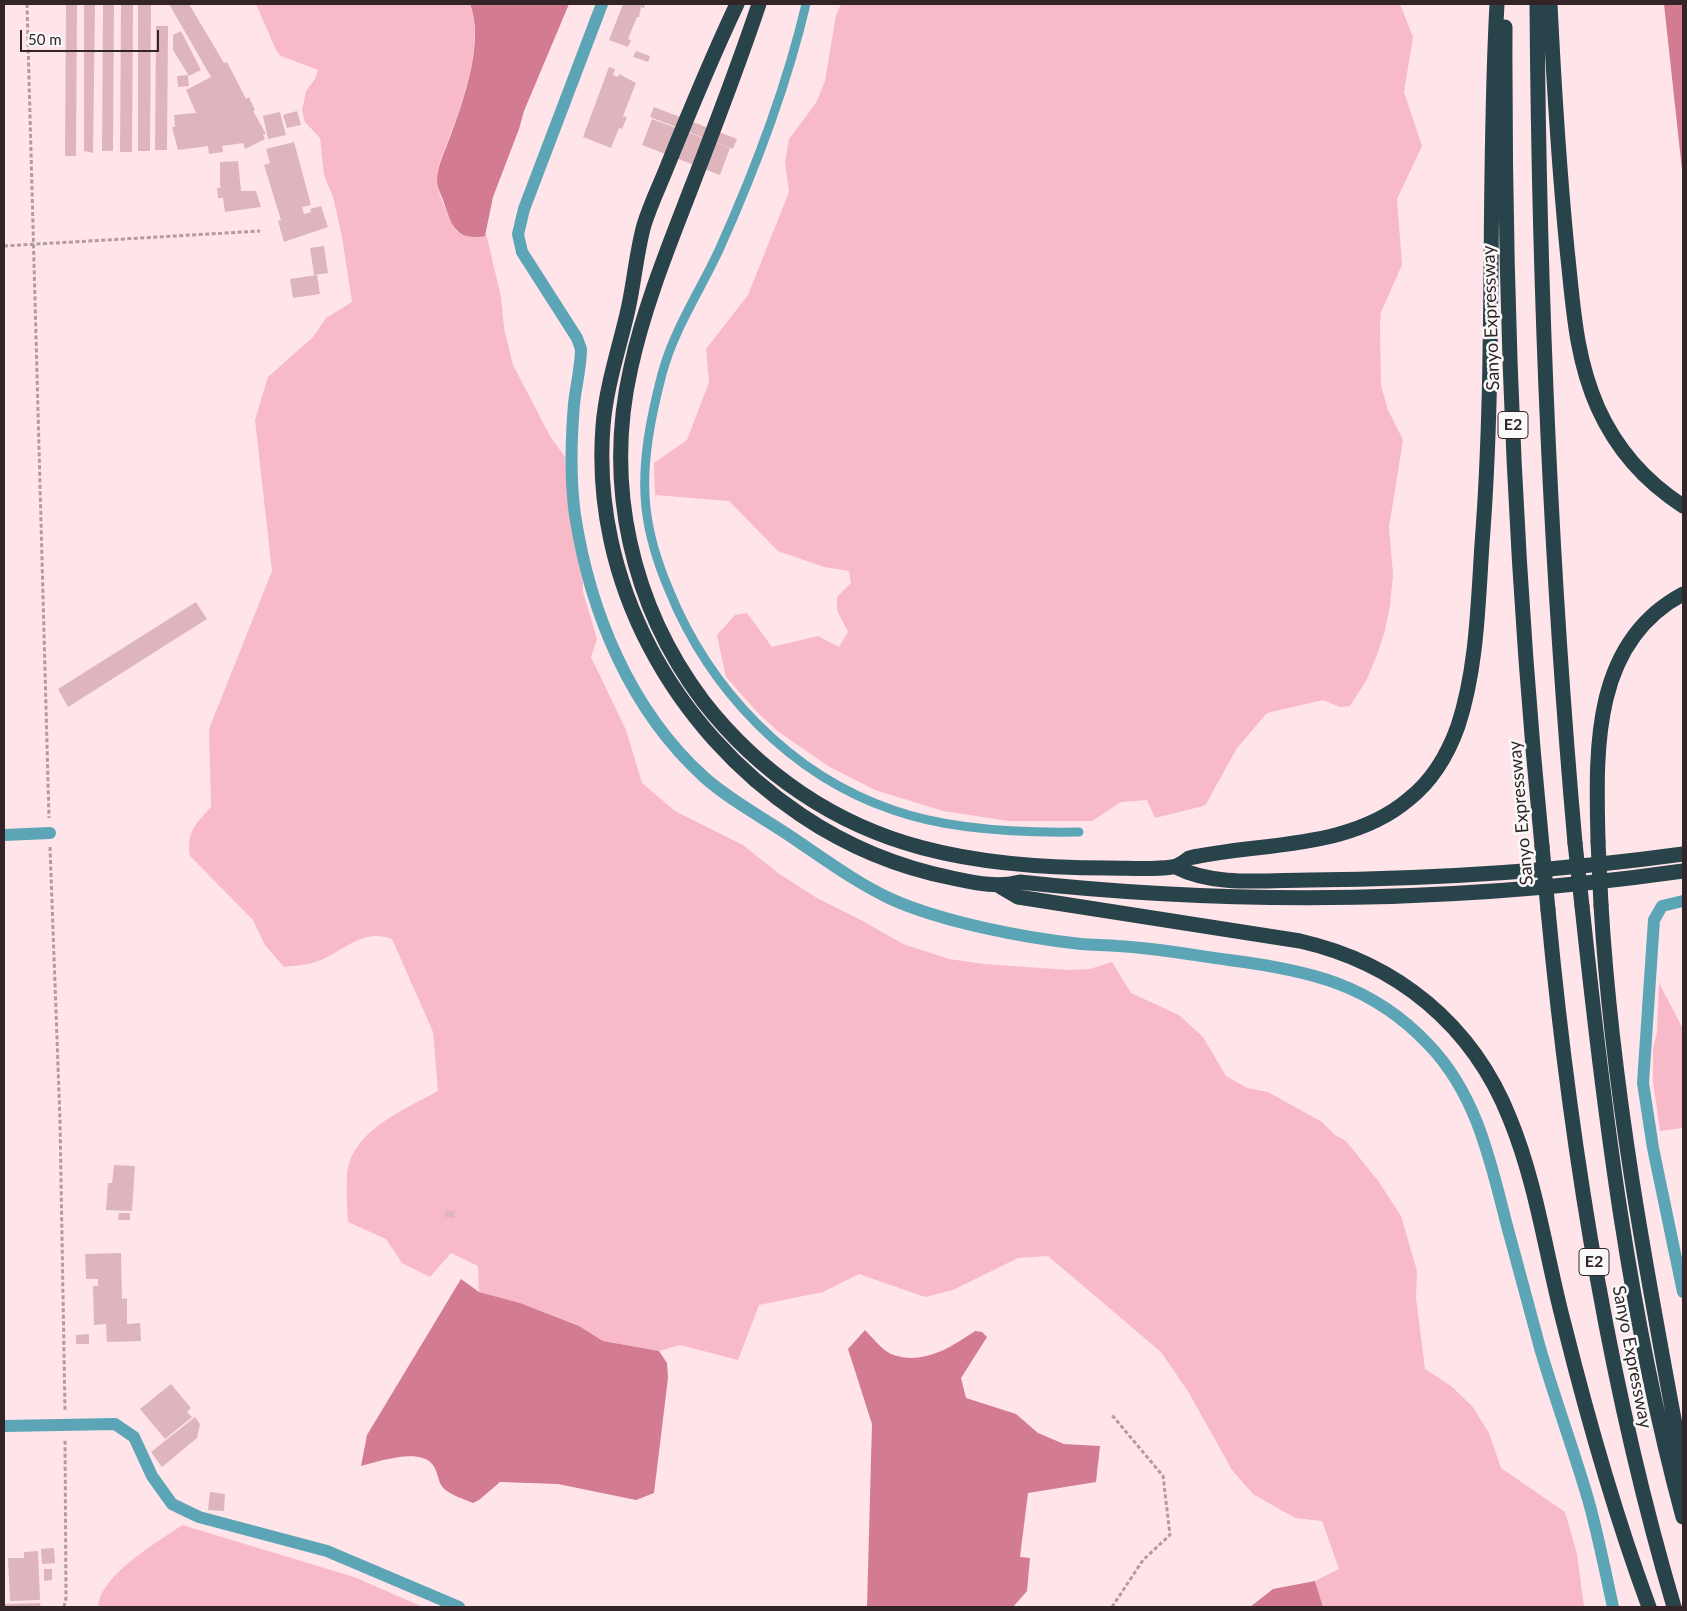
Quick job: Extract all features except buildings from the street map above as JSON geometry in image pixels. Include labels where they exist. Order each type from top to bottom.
[{"type":"highway","points":[[737,4],[687,114],[645,221],[627,314],[614,360],[603,426],[603,471],[608,528],[618,569],[640,630],[671,686],[701,726],[750,776],[798,813],[851,844],[895,863],[921,871],[1001,886],[1018,897],[1300,941],[1338,951],[1376,968],[1406,985],[1433,1007],[1456,1031],[1477,1059],[1503,1102],[1523,1154],[1580,1386],[1604,1470],[1649,1607]]},
{"type":"highway","points":[[759,4],[643,321],[631,365],[624,405],[621,469],[624,518],[636,569],[661,634],[696,691],[722,724],[751,754],[797,791],[864,828],[940,853],[1006,863],[1086,868],[1176,867],[1191,875],[1225,879],[1380,879],[1523,871],[1683,854]]},
{"type":"highway","points":[[1176,867],[1189,858],[1333,835],[1377,819],[1399,808],[1424,786],[1446,754],[1456,730],[1470,669],[1485,515],[1491,375],[1492,88],[1497,4]]},
{"type":"highway","name":"Sanyo Expressway","points":[[1505,4],[1508,303],[1514,439],[1526,661],[1548,910],[1569,1095],[1594,1261],[1626,1424],[1674,1607]]},
{"type":"highway","name":"Sanyo Expressway","points":[[1537,4],[1543,353],[1557,619],[1575,843],[1601,1080],[1623,1232],[1655,1398],[1683,1517]]},
{"type":"highway","points":[[1550,4],[1559,166],[1576,330],[1583,367],[1598,409],[1620,446],[1649,479],[1683,506]]},
{"type":"highway","points":[[1683,594],[1663,606],[1644,624],[1624,652],[1611,680],[1605,700],[1599,736],[1598,841],[1612,1040],[1630,1172],[1680,1451],[1683,1485]]},
{"type":"highway","points":[[1001,886],[1020,882],[1186,895],[1341,897],[1526,888],[1683,871]]},
{"type":"street","points":[[602,4],[524,209],[519,240],[528,264],[582,348],[572,442],[576,520],[588,581],[606,633],[648,710],[673,745],[707,780],[830,864],[860,883],[890,898],[928,912],[1028,936],[1065,942],[1120,946],[1278,966],[1314,974],[1354,990],[1398,1018],[1419,1035],[1455,1078],[1473,1112],[1483,1138],[1550,1382],[1590,1506],[1613,1607]]},
{"type":"street","points":[[4,835],[50,833]]},
{"type":"street","points":[[1683,901],[1662,906],[1654,920],[1643,1083],[1653,1148],[1683,1292]]},
{"type":"street","points":[[4,1426],[115,1424],[134,1437],[152,1476],[172,1504],[199,1517],[327,1551],[459,1607]]},
{"type":"lane","points":[[806,4],[782,92],[760,156],[719,250],[671,346],[663,373],[649,433],[645,498],[649,529],[662,573],[688,632],[727,690],[755,723],[814,770],[867,800],[906,814],[986,828],[1079,832]]},
{"type":"path","points":[[27,4],[60,1122],[65,1425],[66,1598],[64,1607]]},
{"type":"path","points":[[4,246],[260,231]]},
{"type":"path","points":[[1112,1415],[1163,1476],[1170,1535],[1143,1560],[1112,1607]]},
{"type":"shaded area","points":[[256,4],[470,4],[474,19],[475,36],[470,71],[460,107],[439,165],[438,187],[457,232],[485,236],[486,233],[501,297],[504,328],[513,365],[550,436],[565,457],[573,538],[583,583],[583,592],[597,639],[591,657],[626,730],[642,783],[675,811],[743,845],[778,873],[817,898],[903,944],[949,959],[984,964],[1069,970],[1090,969],[1112,962],[1131,993],[1179,1015],[1203,1037],[1226,1076],[1247,1088],[1268,1092],[1322,1122],[1335,1135],[1346,1141],[1379,1182],[1401,1216],[1417,1271],[1416,1297],[1425,1369],[1451,1386],[1472,1406],[1489,1433],[1501,1468],[1565,1512],[1577,1554],[1584,1607],[1323,1607],[1315,1581],[1339,1569],[1322,1521],[1295,1518],[1253,1494],[1232,1470],[1189,1393],[1161,1352],[1048,1256],[1018,1258],[953,1290],[925,1297],[859,1274],[823,1292],[759,1305],[738,1360],[680,1345],[659,1351],[603,1341],[579,1326],[520,1303],[479,1292],[478,1266],[451,1253],[430,1277],[402,1263],[386,1239],[348,1222],[347,1176],[350,1160],[358,1146],[368,1134],[395,1114],[438,1091],[433,1032],[392,939],[380,936],[360,939],[332,955],[309,964],[284,967],[265,945],[253,920],[190,856],[189,847],[189,840],[193,829],[211,807],[209,729],[272,571],[255,420],[268,377],[313,337],[326,318],[352,302],[342,237],[333,197],[324,175],[320,138],[305,122],[302,111],[306,91],[315,79],[318,70],[281,56],[276,50]]},
{"type":"shaded area","points":[[470,4],[569,4],[524,111],[493,197],[485,236],[475,237],[461,234],[453,225],[437,181],[440,164],[461,107],[474,53],[474,19]]},
{"type":"shaded area","points":[[841,4],[1400,4],[1413,37],[1404,92],[1422,146],[1397,199],[1402,265],[1381,312],[1380,324],[1381,385],[1388,410],[1403,440],[1389,527],[1393,574],[1390,606],[1385,630],[1366,681],[1350,706],[1340,707],[1323,700],[1267,713],[1237,748],[1206,804],[1203,806],[1155,818],[1147,800],[1121,802],[1092,821],[1009,821],[943,811],[875,790],[828,766],[779,732],[760,715],[726,677],[717,635],[735,615],[747,613],[772,647],[818,636],[839,647],[848,632],[837,610],[837,597],[851,583],[849,571],[824,567],[778,551],[729,501],[655,495],[654,463],[687,440],[709,382],[706,349],[748,295],[789,192],[785,162],[789,139],[816,103],[825,81],[836,15]]},
{"type":"shaded area","points":[[1664,4],[1683,4],[1683,179]]},
{"type":"shaded area","points":[[1659,983],[1683,1029],[1683,1128],[1660,1131],[1653,1081],[1653,1049],[1657,1032]]},
{"type":"shaded area","points":[[461,1279],[479,1292],[520,1303],[579,1326],[603,1341],[659,1351],[667,1363],[668,1378],[654,1493],[636,1500],[558,1484],[500,1482],[473,1503],[454,1495],[442,1487],[433,1465],[427,1460],[418,1457],[398,1457],[361,1466],[367,1435]]},
{"type":"shaded area","points":[[865,1330],[891,1354],[914,1358],[946,1349],[975,1331],[982,1332],[987,1337],[961,1378],[966,1398],[1016,1414],[1038,1433],[1064,1444],[1100,1446],[1096,1482],[1028,1493],[1020,1557],[1030,1558],[1027,1591],[1013,1607],[867,1607],[872,1424],[848,1349]]},
{"type":"shaded area","points":[[182,1525],[354,1577],[423,1607],[98,1607],[101,1595],[119,1571],[145,1550]]},
{"type":"shaded area","points":[[1315,1581],[1323,1607],[1250,1607],[1273,1589]]}]
